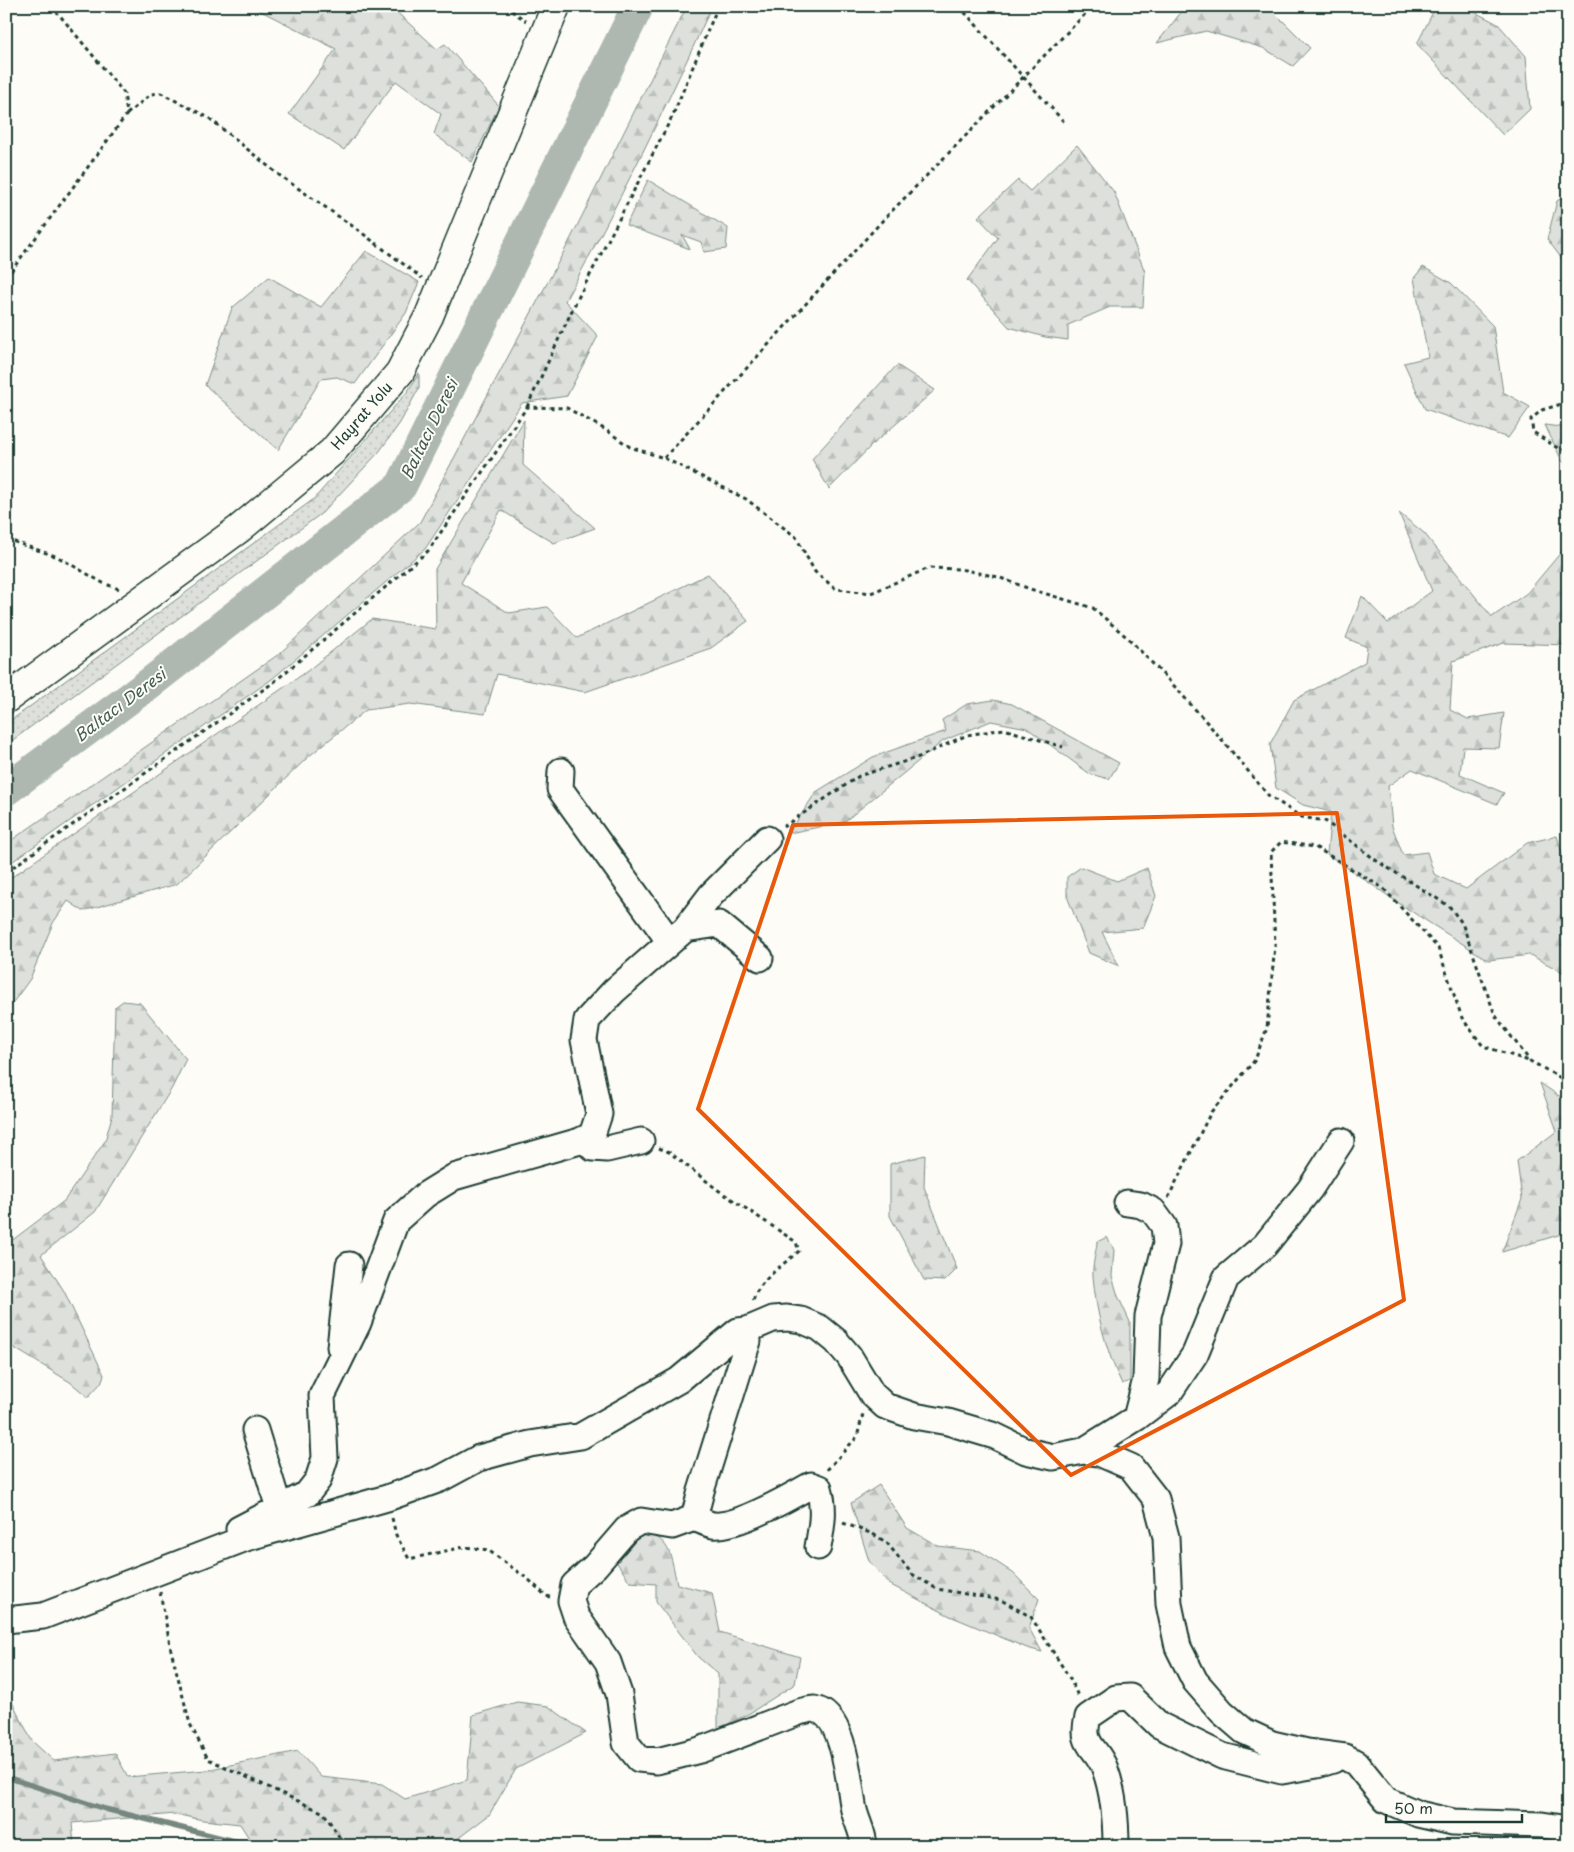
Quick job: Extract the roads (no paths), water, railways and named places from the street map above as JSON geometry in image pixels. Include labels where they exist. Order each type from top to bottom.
[{"type":"main road","name":"Hayrat Yolu","points":[[6,699],[239,529],[332,452],[400,372],[429,316],[556,6]]},
{"type":"street","points":[[561,770],[560,789],[678,935]]},
{"type":"street","points":[[157,1572],[307,1494],[318,1480],[325,1458],[322,1396],[358,1323],[396,1221],[424,1195],[454,1177],[586,1139],[592,1135],[599,1114],[584,1040],[587,1020],[614,991],[678,935],[711,895],[767,839]]},
{"type":"street","points":[[678,935],[719,924],[760,958]]},
{"type":"street","points":[[586,1139],[593,1148],[607,1149],[641,1141]]},
{"type":"street","points":[[1083,1451],[1136,1418],[1169,1393],[1195,1354],[1226,1278],[1265,1245],[1310,1190],[1341,1141]]},
{"type":"street","points":[[1128,1203],[1147,1208],[1153,1212],[1164,1226],[1166,1244],[1148,1316],[1146,1380],[1136,1418]]},
{"type":"street","points":[[338,1364],[349,1265]]},
{"type":"street","points":[[6,1620],[43,1616],[246,1538],[386,1498],[440,1479],[479,1458],[530,1444],[581,1436],[678,1380],[738,1332],[773,1319],[787,1318],[801,1320],[820,1328],[836,1341],[849,1356],[872,1394],[885,1406],[914,1416],[948,1422],[995,1436],[1026,1451],[1053,1457],[1083,1451],[1099,1453],[1131,1467],[1156,1500],[1166,1537],[1169,1604],[1178,1647],[1195,1681],[1222,1712],[1244,1730],[1272,1744],[1307,1752],[1345,1756],[1356,1763],[1386,1800],[1418,1814],[1453,1822],[1565,1823]]},
{"type":"street","points":[[694,1518],[750,1329]]},
{"type":"street","points":[[255,1430],[279,1508]]},
{"type":"street","points":[[818,1547],[823,1516],[823,1502],[819,1488],[811,1485],[771,1507],[728,1524],[714,1525],[694,1518],[672,1526],[641,1521],[627,1529],[595,1566],[574,1585],[571,1601],[576,1616],[608,1662],[618,1694],[626,1742],[638,1759],[657,1761],[700,1750],[791,1715],[814,1709],[826,1715],[841,1739],[853,1808],[863,1834],[864,1846]]},
{"type":"street","points":[[1116,1846],[1116,1818],[1105,1768],[1088,1744],[1085,1729],[1088,1717],[1116,1698],[1130,1697],[1160,1725],[1222,1756],[1282,1770],[1317,1765],[1345,1756]]},
{"type":"waterway","name":"Baltacı Deresi","points":[[6,790],[150,683],[401,486],[638,6]]},
{"type":"waterway","points":[[6,1777],[105,1809],[254,1846]]}]
